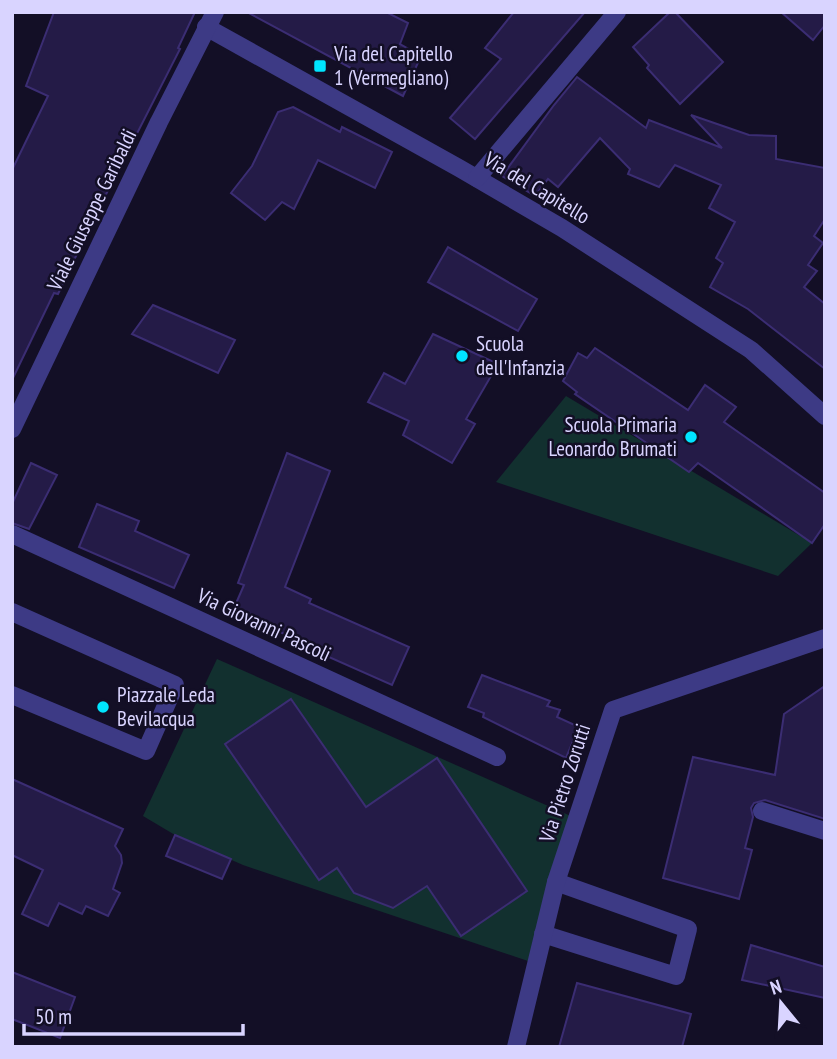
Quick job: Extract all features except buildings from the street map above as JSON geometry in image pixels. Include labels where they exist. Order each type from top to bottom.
[{"type":"street","points":[[477,178],[617,12]]},
{"type":"street","name":"Via del Capitello","points":[[210,20],[562,228],[751,350],[825,416]]},
{"type":"street","name":"Viale Giuseppe Garibaldi","points":[[12,429],[210,20]]},
{"type":"street","name":"Via Giovanni Pascoli","points":[[12,534],[497,757]]},
{"type":"street","points":[[12,612],[175,685],[146,751],[12,695]]},
{"type":"street","name":"Via Pietro Zorutti","points":[[516,1047],[556,882],[613,710],[825,638]]},
{"type":"street","points":[[762,811],[825,831]]},
{"type":"street","points":[[543,934],[676,976],[688,929],[556,882]]},
{"type":"green space","points":[[566,396],[812,543],[778,576],[496,482]]},
{"type":"green space","points":[[217,659],[573,817],[528,961],[243,865],[175,835],[143,816]]},
{"type":"place","name":"Via del Capitello 1 (Vermegliano)","points":[[320,66]]},
{"type":"place","name":"Scuola dell'Infanzia","points":[[462,356]]},
{"type":"place","name":"Scuola Primaria Leonardo Brumati","points":[[691,437]]},
{"type":"place","name":"Piazzale Leda Bevilacqua","points":[[103,707]]}]
